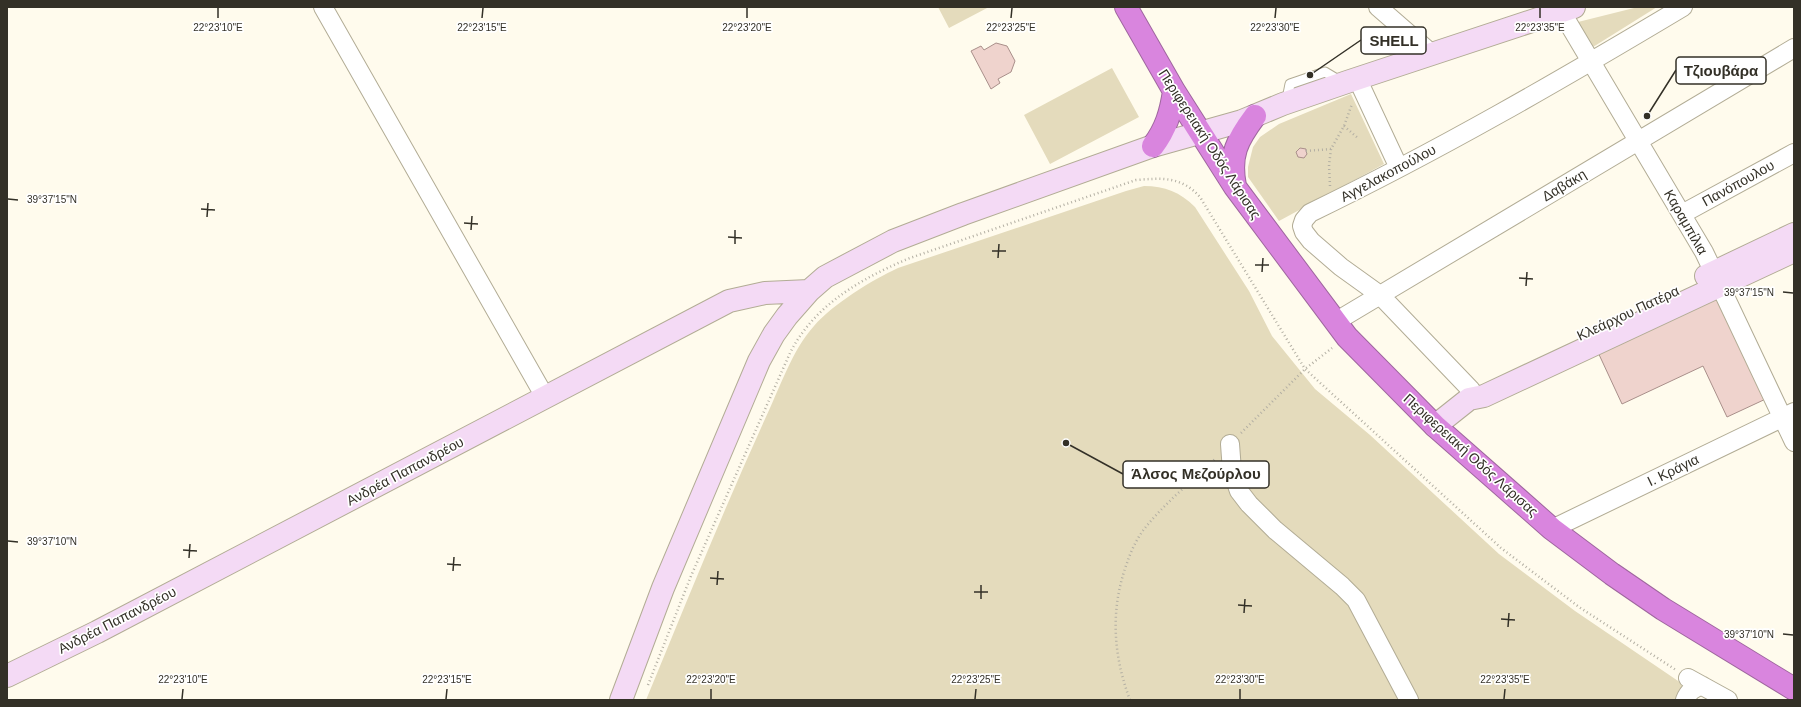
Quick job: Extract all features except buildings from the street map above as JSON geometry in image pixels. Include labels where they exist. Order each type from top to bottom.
[{"type":"highway","name":"Περιφερειακή Οδός Λάρισας","points":[[1133,12],[1174,92],[1202,133],[1235,188],[1341,329],[1435,426],[1552,528],[1612,574],[1663,609],[1794,689]]},
{"type":"highway","points":[[1153,146],[1167,123],[1172,108],[1174,92]]},
{"type":"highway","points":[[1235,188],[1232,170],[1235,150],[1243,132],[1255,116]]},
{"type":"street","points":[[323,7],[545,398]]},
{"type":"street","name":"Αγγελακοπούλου","points":[[1470,394],[1380,295],[1341,267],[1311,241],[1304,232],[1302,226],[1304,220],[1310,213],[1399,168],[1590,63],[1682,7]]},
{"type":"street","points":[[1382,8],[1432,54]]},
{"type":"street","points":[[621,700],[663,588],[759,361],[774,334],[809,291],[825,277],[893,241],[963,214],[1153,146],[1202,133],[1255,116],[1283,104],[1360,86],[1432,54],[1568,9]]},
{"type":"street","name":"Καραμπίλια","points":[[1568,9],[1590,63],[1682,214],[1718,279],[1788,415],[1794,442]]},
{"type":"street","name":"Δαβάκη","points":[[1341,329],[1380,295],[1794,48]]},
{"type":"street","points":[[1360,86],[1399,168]]},
{"type":"street","name":"Πανόπουλου","points":[[1682,214],[1794,153]]},
{"type":"street","name":"Κλεάρχου Πατέρα","points":[[1435,426],[1470,394],[1484,396],[1718,279],[1794,234]]},
{"type":"street","name":"Κλεάρχου Πατέρα","points":[[1718,279],[1794,251]]},
{"type":"street","name":"Ανδρέα Παπανδρέου","points":[[7,676],[97,632],[729,302],[765,293],[809,291]]},
{"type":"street","name":"Ι. Κράγια","points":[[1552,528],[1788,415]]},
{"type":"street","points":[[1230,444],[1232,471],[1239,491],[1275,530],[1342,586],[1356,600],[1409,700]]},
{"type":"street","points":[[1685,700],[1689,692],[1693,689],[1695,682],[1728,700]]},
{"type":"lane","points":[[1288,94],[1290,84],[1325,72],[1335,78]]},
{"type":"path","points":[[1336,201],[1331,192],[1329,180],[1331,149],[1344,126],[1353,99],[1360,86]]},
{"type":"path","points":[[1344,126],[1359,139]]},
{"type":"path","points":[[1306,151],[1331,149]]},
{"type":"path","points":[[648,685],[691,576],[790,353],[808,323],[846,291],[880,270],[1136,180],[1163,178],[1180,182],[1192,188],[1200,197],[1305,369],[1501,548],[1579,607],[1695,682]]},
{"type":"path","points":[[1314,362],[1341,329]]},
{"type":"path","points":[[1130,700],[1125,687],[1116,646],[1116,607],[1118,590],[1127,563],[1145,528]]},
{"type":"shaded area","points":[[938,7],[989,7],[949,28]]},
{"type":"shaded area","points":[[1638,7],[1657,7],[1593,47],[1578,22]]},
{"type":"shaded area","points":[[1112,68],[1139,117],[1050,164],[1024,115]]},
{"type":"shaded area","points":[[1351,94],[1384,164],[1279,221],[1248,177],[1248,167],[1253,147],[1260,137],[1279,124]]},
{"type":"shaded area","points":[[1144,186],[1159,187],[1172,191],[1184,197],[1195,207],[1249,291],[1272,336],[1315,389],[1370,435],[1499,554],[1575,611],[1684,685],[1679,700],[646,700],[719,524],[786,371],[799,347],[814,326],[831,309],[853,293],[898,268]]},
{"type":"place","name":"SHELL","points":[[1310,75]]},
{"type":"place","name":"Τζιουβάρα","points":[[1647,116]]},
{"type":"place","name":"Άλσος Μεζούρλου","points":[[1066,443]]}]
